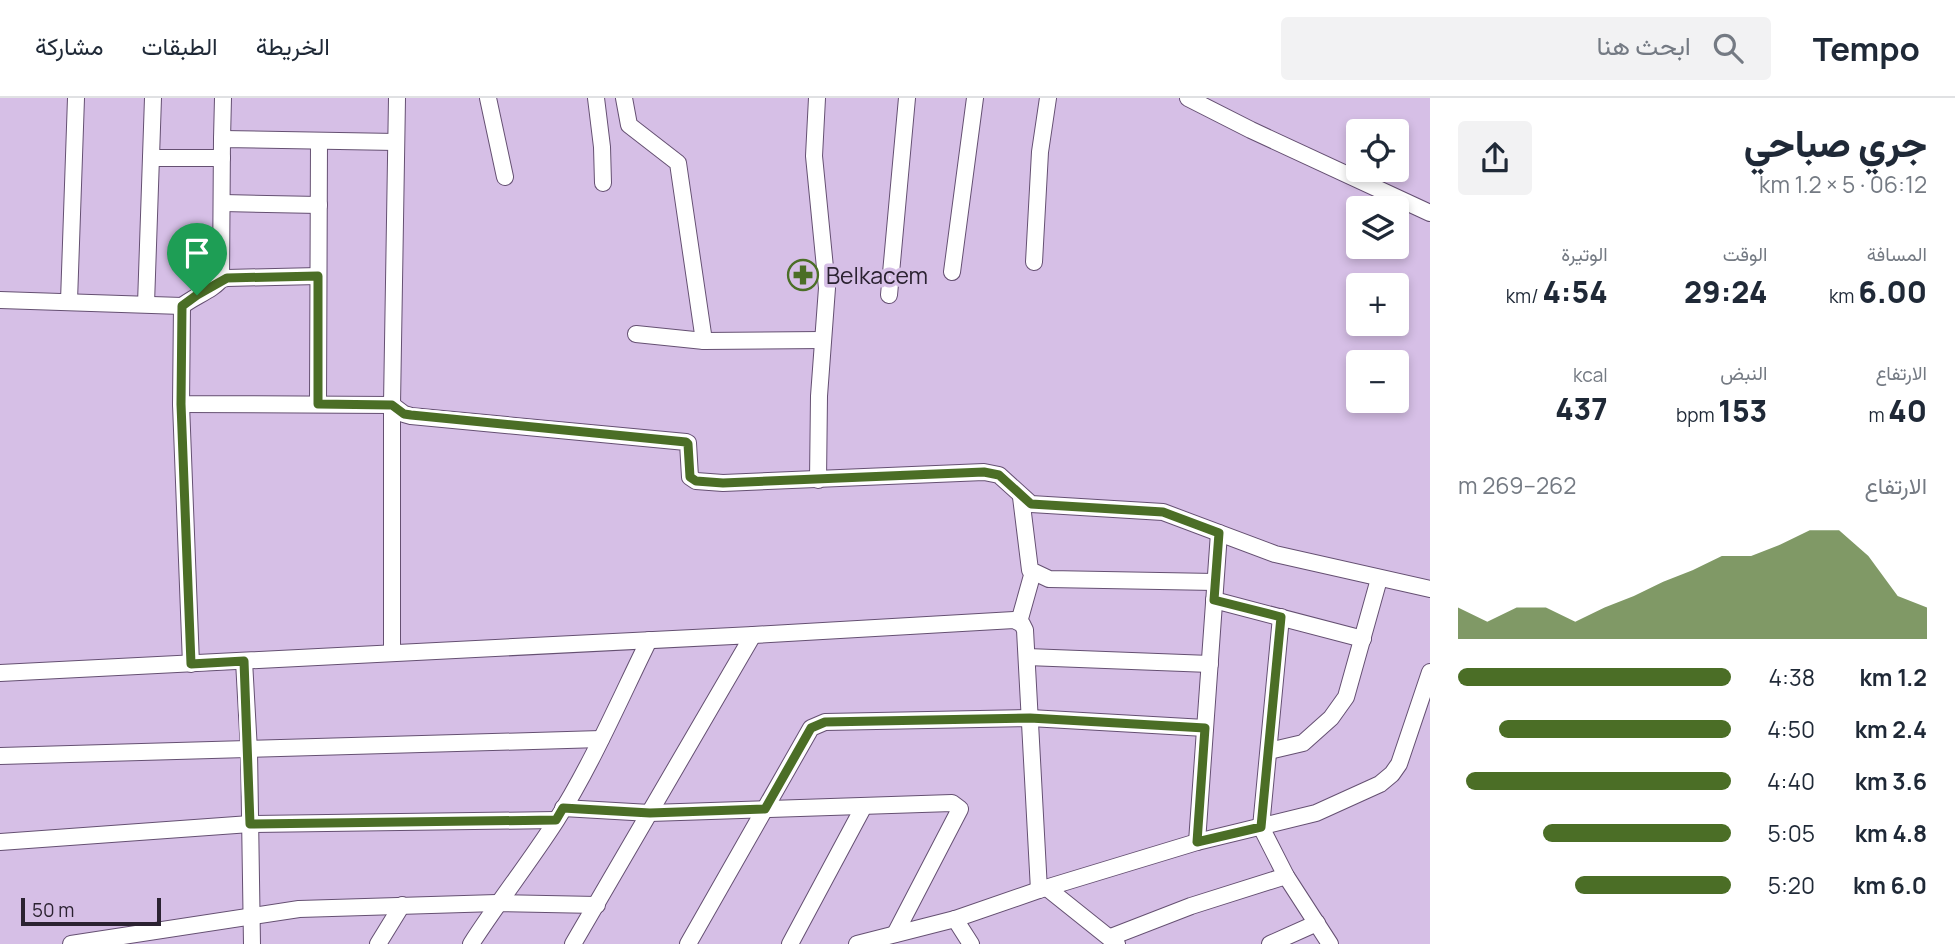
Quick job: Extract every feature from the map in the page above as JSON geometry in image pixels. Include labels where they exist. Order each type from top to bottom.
[{"type":"street","points":[[69,300],[76,98]]},
{"type":"street","points":[[146,304],[153,98]]},
{"type":"street","points":[[0,300],[69,300],[182,306],[219,284],[223,203],[223,98]]},
{"type":"street","points":[[392,653],[392,405],[397,98]]},
{"type":"street","points":[[488,98],[505,177]]},
{"type":"street","points":[[596,98],[603,183]]},
{"type":"street","points":[[624,98],[629,125],[678,163],[704,341]]},
{"type":"street","points":[[817,98],[814,156],[827,288],[819,396],[818,480]]},
{"type":"street","points":[[889,295],[907,98]]},
{"type":"street","points":[[951,272],[975,98]]},
{"type":"street","points":[[1034,262],[1040,152],[1048,98]]},
{"type":"street","points":[[1188,98],[1430,213]]},
{"type":"street","points":[[222,139],[396,142]]},
{"type":"street","points":[[318,404],[319,141]]},
{"type":"street","points":[[151,158],[222,158]]},
{"type":"street","points":[[223,203],[319,205]]},
{"type":"street","points":[[221,279],[318,276]]},
{"type":"street","points":[[182,306],[181,404],[191,664]]},
{"type":"street","points":[[636,334],[704,341],[823,340]]},
{"type":"street","points":[[181,404],[392,405],[404,414],[411,415],[686,442],[690,477],[696,481],[723,483],[984,472],[999,475],[1031,504],[1163,512],[1275,554],[1430,589]]},
{"type":"street","points":[[1021,497],[1030,570],[1033,572],[1049,579],[1215,582]]},
{"type":"street","points":[[1197,842],[1219,533]]},
{"type":"street","points":[[1018,622],[1033,572]]},
{"type":"street","points":[[1269,751],[1303,743],[1331,718],[1346,697],[1379,579]]},
{"type":"street","points":[[1214,600],[1363,639]]},
{"type":"street","points":[[1281,617],[1261,827],[1286,876],[1329,944]]},
{"type":"street","points":[[0,673],[1014,620],[1026,630],[1043,889],[1114,941],[1191,906],[1286,876]]},
{"type":"street","points":[[573,944],[753,635]]},
{"type":"street","points":[[471,944],[559,814],[601,739],[649,640]]},
{"type":"street","points":[[1027,657],[1210,664]]},
{"type":"street","points":[[244,661],[249,751],[252,944]]},
{"type":"street","points":[[857,944],[955,919],[1197,842],[1316,813],[1380,784],[1392,774],[1398,764],[1430,671]]},
{"type":"street","points":[[688,944],[811,728],[825,722],[1030,718],[1205,728]]},
{"type":"street","points":[[0,756],[601,739]]},
{"type":"street","points":[[0,842],[250,824],[952,803],[960,808],[895,934]]},
{"type":"street","points":[[790,944],[864,806]]},
{"type":"street","points":[[71,944],[299,909],[497,902],[597,905]]},
{"type":"street","points":[[378,944],[402,905]]},
{"type":"street","points":[[955,919],[971,944]]},
{"type":"street","points":[[1270,944],[1317,923]]},
{"type":"place","name":"Belkacem","points":[[803,275]]},
{"type":"route","points":[[318,276],[318,404],[392,405],[404,414],[411,415],[688,442],[690,477],[696,481],[723,483],[984,472],[999,475],[1031,504],[1163,512],[1219,533],[1214,600],[1281,617],[1261,827],[1197,842],[1205,728],[1030,718],[825,722],[811,728],[765,809],[650,813],[563,808],[556,820],[250,824],[244,661],[191,664],[181,404],[182,306],[197,295],[227,278],[318,276]]}]
